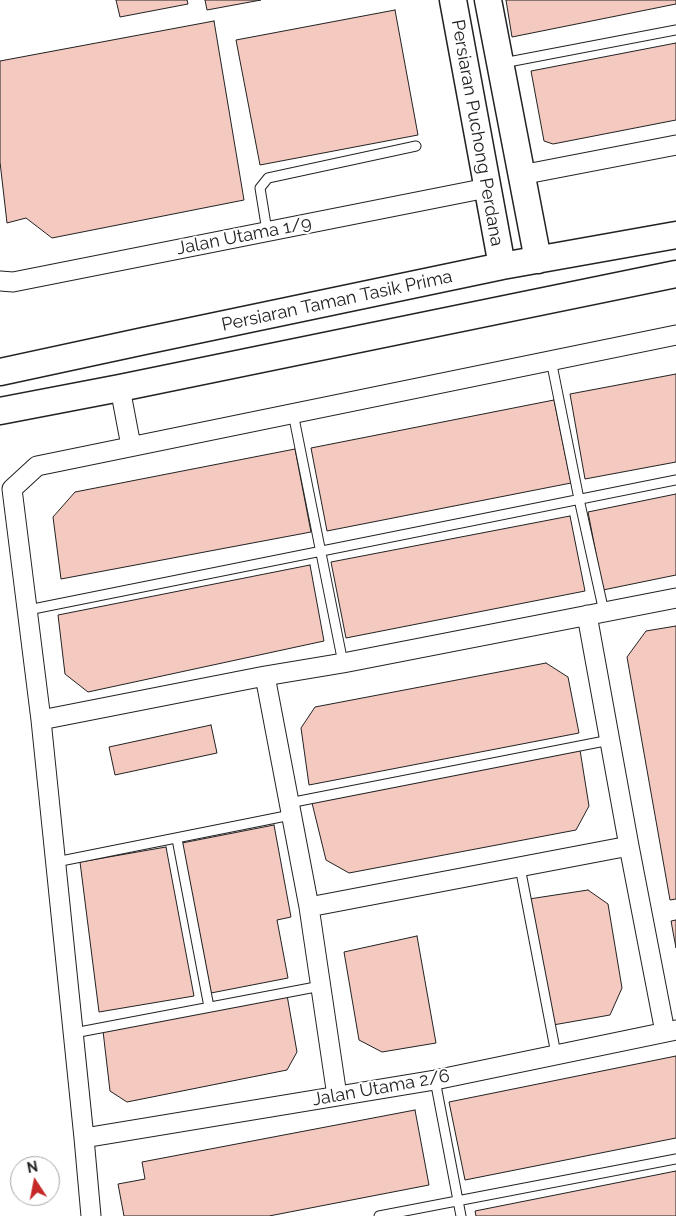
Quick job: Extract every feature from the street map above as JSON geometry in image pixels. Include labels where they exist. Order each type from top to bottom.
[{"type":"main road","name":"Persiaran Puchong Perdana","points":[[453,0],[502,266]]},
{"type":"main road","name":"Persiaran Puchong Perdana","points":[[488,0],[538,260]]},
{"type":"main road","name":"Persiaran Taman Tasik Prima","points":[[0,372],[502,266],[676,235]]},
{"type":"main road","points":[[0,411],[676,274]]},
{"type":"main road","points":[[0,355],[74,344],[144,341]]},
{"type":"main road","points":[[0,421],[59,400]]},
{"type":"street","points":[[521,176],[676,145]]},
{"type":"street","name":"Jalan Utama 1/9","points":[[0,281],[13,282],[487,188]]},
{"type":"street","points":[[91,1216],[42,720],[12,489],[36,466],[676,334]]},
{"type":"street","points":[[120,388],[131,446]]},
{"type":"street","points":[[42,720],[676,598]]},
{"type":"street","points":[[595,614],[610,740],[629,846],[670,1031]]},
{"type":"street","points":[[265,676],[308,907],[337,1096]]},
{"type":"street","points":[[308,907],[629,846]]},
{"type":"street","name":"Jalan Utama 2/6","points":[[84,1138],[435,1080],[670,1031]]},
{"type":"lane","points":[[500,63],[676,30]]},
{"type":"lane","points":[[267,232],[260,188],[268,178],[416,146]]},
{"type":"lane","points":[[551,360],[579,499],[595,614]]},
{"type":"lane","points":[[293,413],[342,663]]},
{"type":"lane","points":[[28,610],[676,480]]},
{"type":"lane","points":[[56,862],[177,839],[290,809],[610,740]]},
{"type":"lane","points":[[177,839],[209,1007]]},
{"type":"lane","points":[[520,866],[556,1054]]},
{"type":"lane","points":[[74,1033],[321,986]]},
{"type":"lane","points":[[435,1080],[461,1216]]},
{"type":"lane","points":[[379,1216],[676,1159]]},
{"type":"building","points":[[116,0],[187,0],[188,4],[120,17]]},
{"type":"building","points":[[205,0],[261,0],[207,10]]},
{"type":"building","points":[[506,0],[676,0],[676,4],[512,37]]},
{"type":"building","points":[[395,10],[418,135],[260,165],[236,40]]},
{"type":"building","points":[[214,21],[244,200],[52,238],[26,218],[7,223],[0,162],[0,61]]},
{"type":"building","points":[[676,43],[676,120],[553,144],[544,141],[531,71]]},
{"type":"building","points":[[676,374],[676,462],[585,479],[570,394]]},
{"type":"building","points":[[554,400],[571,483],[327,531],[311,448]]},
{"type":"building","points":[[295,449],[311,532],[61,579],[53,517],[75,492]]},
{"type":"building","points":[[676,494],[676,575],[603,590],[588,512]]},
{"type":"building","points":[[570,516],[585,591],[346,638],[331,562]]},
{"type":"building","points":[[310,565],[324,641],[88,692],[65,674],[58,615]]},
{"type":"building","points":[[676,626],[676,899],[670,900],[627,657],[646,631]]},
{"type":"building","points":[[546,663],[568,677],[579,733],[309,785],[301,728],[315,707]]},
{"type":"building","points":[[211,725],[217,753],[115,775],[109,747]]},
{"type":"building","points":[[580,750],[589,806],[576,830],[349,873],[326,860],[312,803]]},
{"type":"building","points":[[274,825],[291,917],[277,920],[288,978],[211,993],[182,843]]},
{"type":"building","points":[[166,847],[194,996],[99,1012],[80,862]]},
{"type":"building","points":[[588,890],[608,904],[622,988],[610,1015],[553,1025],[529,899]]},
{"type":"building","points":[[676,920],[676,948],[671,921]]},
{"type":"building","points":[[417,936],[436,1043],[382,1052],[359,1040],[344,952]]},
{"type":"building","points":[[287,995],[297,1052],[287,1070],[127,1102],[110,1091],[103,1031]]},
{"type":"building","points":[[676,1056],[676,1138],[465,1180],[449,1102]]},
{"type":"building","points":[[415,1110],[429,1185],[269,1216],[124,1216],[118,1184],[145,1179],[142,1162]]},
{"type":"building","points":[[676,1171],[676,1216],[476,1216],[475,1211]]}]
